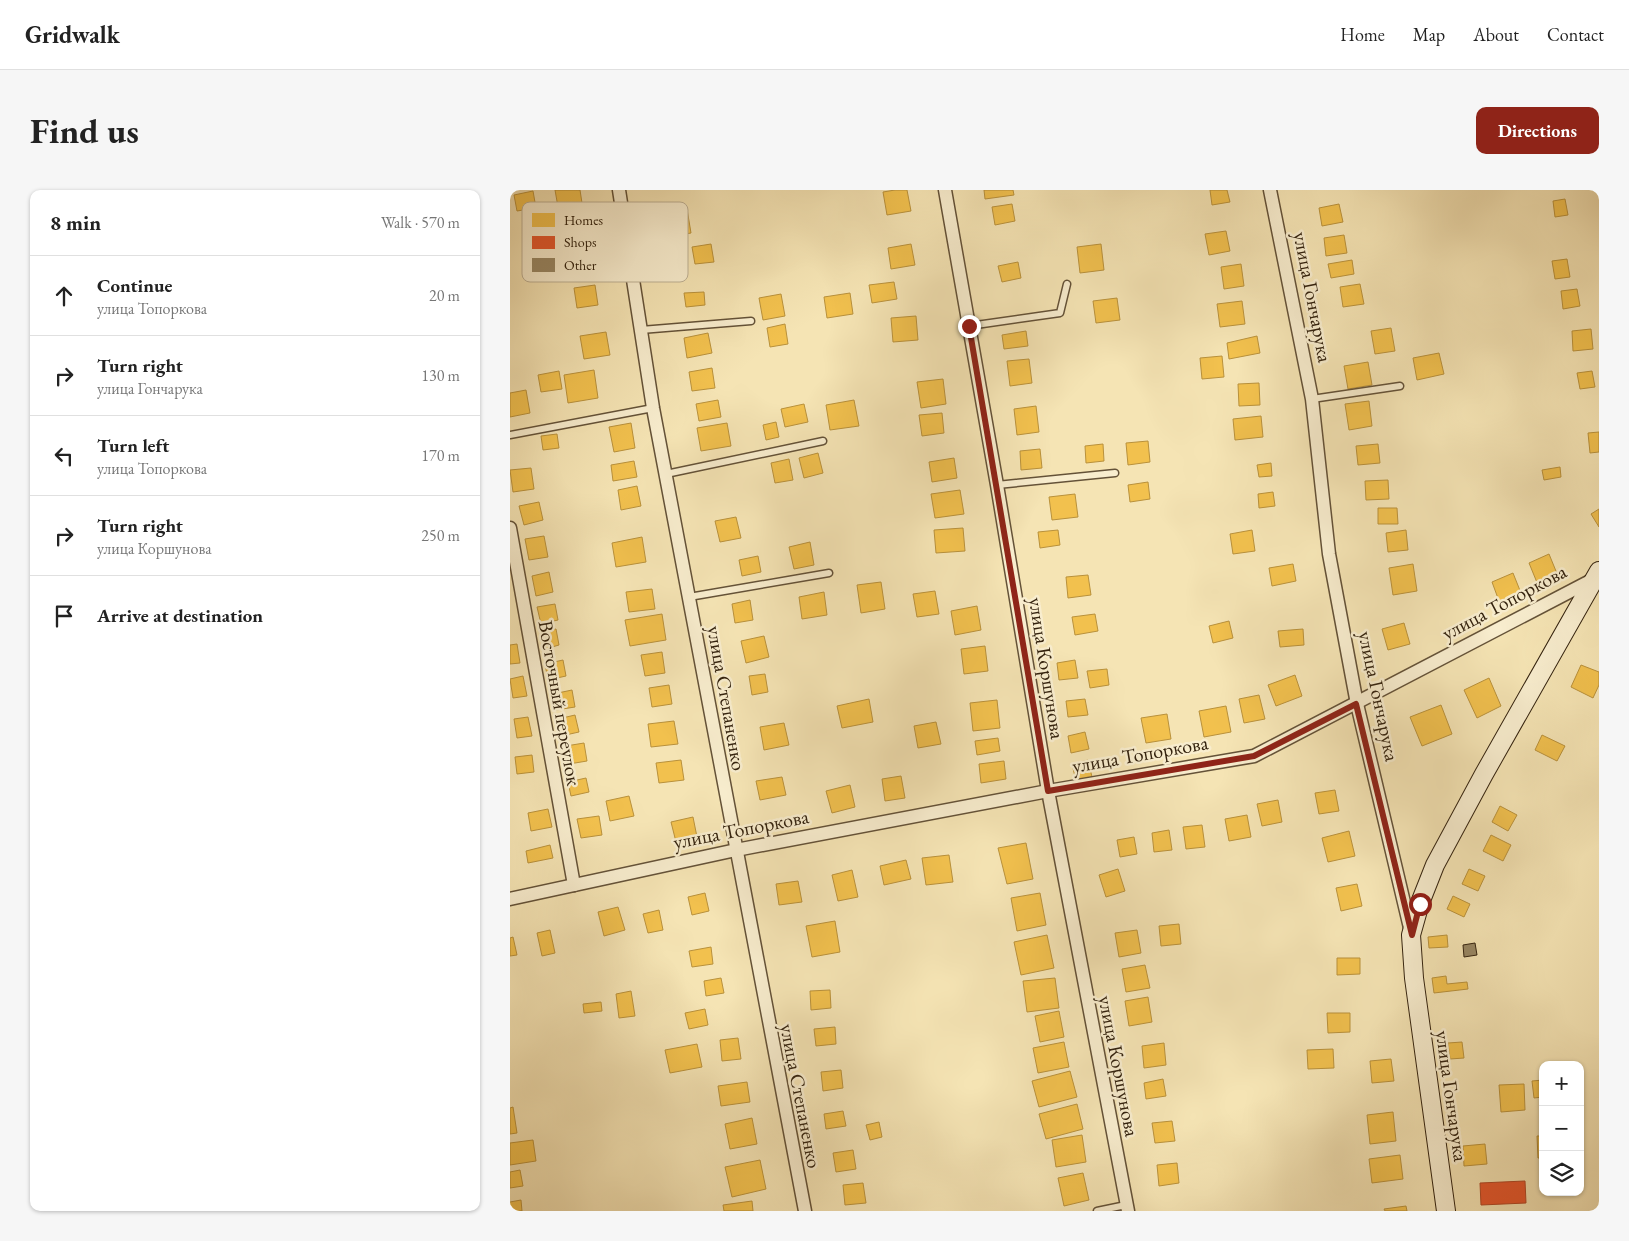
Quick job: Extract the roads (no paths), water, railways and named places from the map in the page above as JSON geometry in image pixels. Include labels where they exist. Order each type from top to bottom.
[{"type":"street","name":"улица Коршунова","points":[[945,190],[1048,791],[1127,1208]]},
{"type":"street","name":"улица Гончарука","points":[[1270,190],[1312,399],[1329,554],[1356,704],[1412,935],[1414,978],[1446,1211]]},
{"type":"street","name":"улица Степаненко","points":[[633,282],[653,408],[805,1211]]},
{"type":"street","name":"Восточный переулок","points":[[510,528],[574,885]]},
{"type":"street","name":"улица Топоркова","points":[[510,899],[736,850],[1048,791],[1254,756],[1356,704],[1596,575]]},
{"type":"street","name":"улица Топоркова","points":[[1412,935],[1420,904],[1436,865],[1596,575]]},
{"type":"lane","points":[[969,326],[1060,313],[1068,284]]},
{"type":"lane","points":[[641,330],[750,321]]},
{"type":"lane","points":[[1312,399],[1400,386]]},
{"type":"lane","points":[[510,435],[653,408]]},
{"type":"lane","points":[[666,474],[823,441]]},
{"type":"lane","points":[[997,485],[1115,473]]},
{"type":"lane","points":[[689,597],[829,573]]},
{"type":"lane","points":[[1097,1211],[1127,1208]]}]
